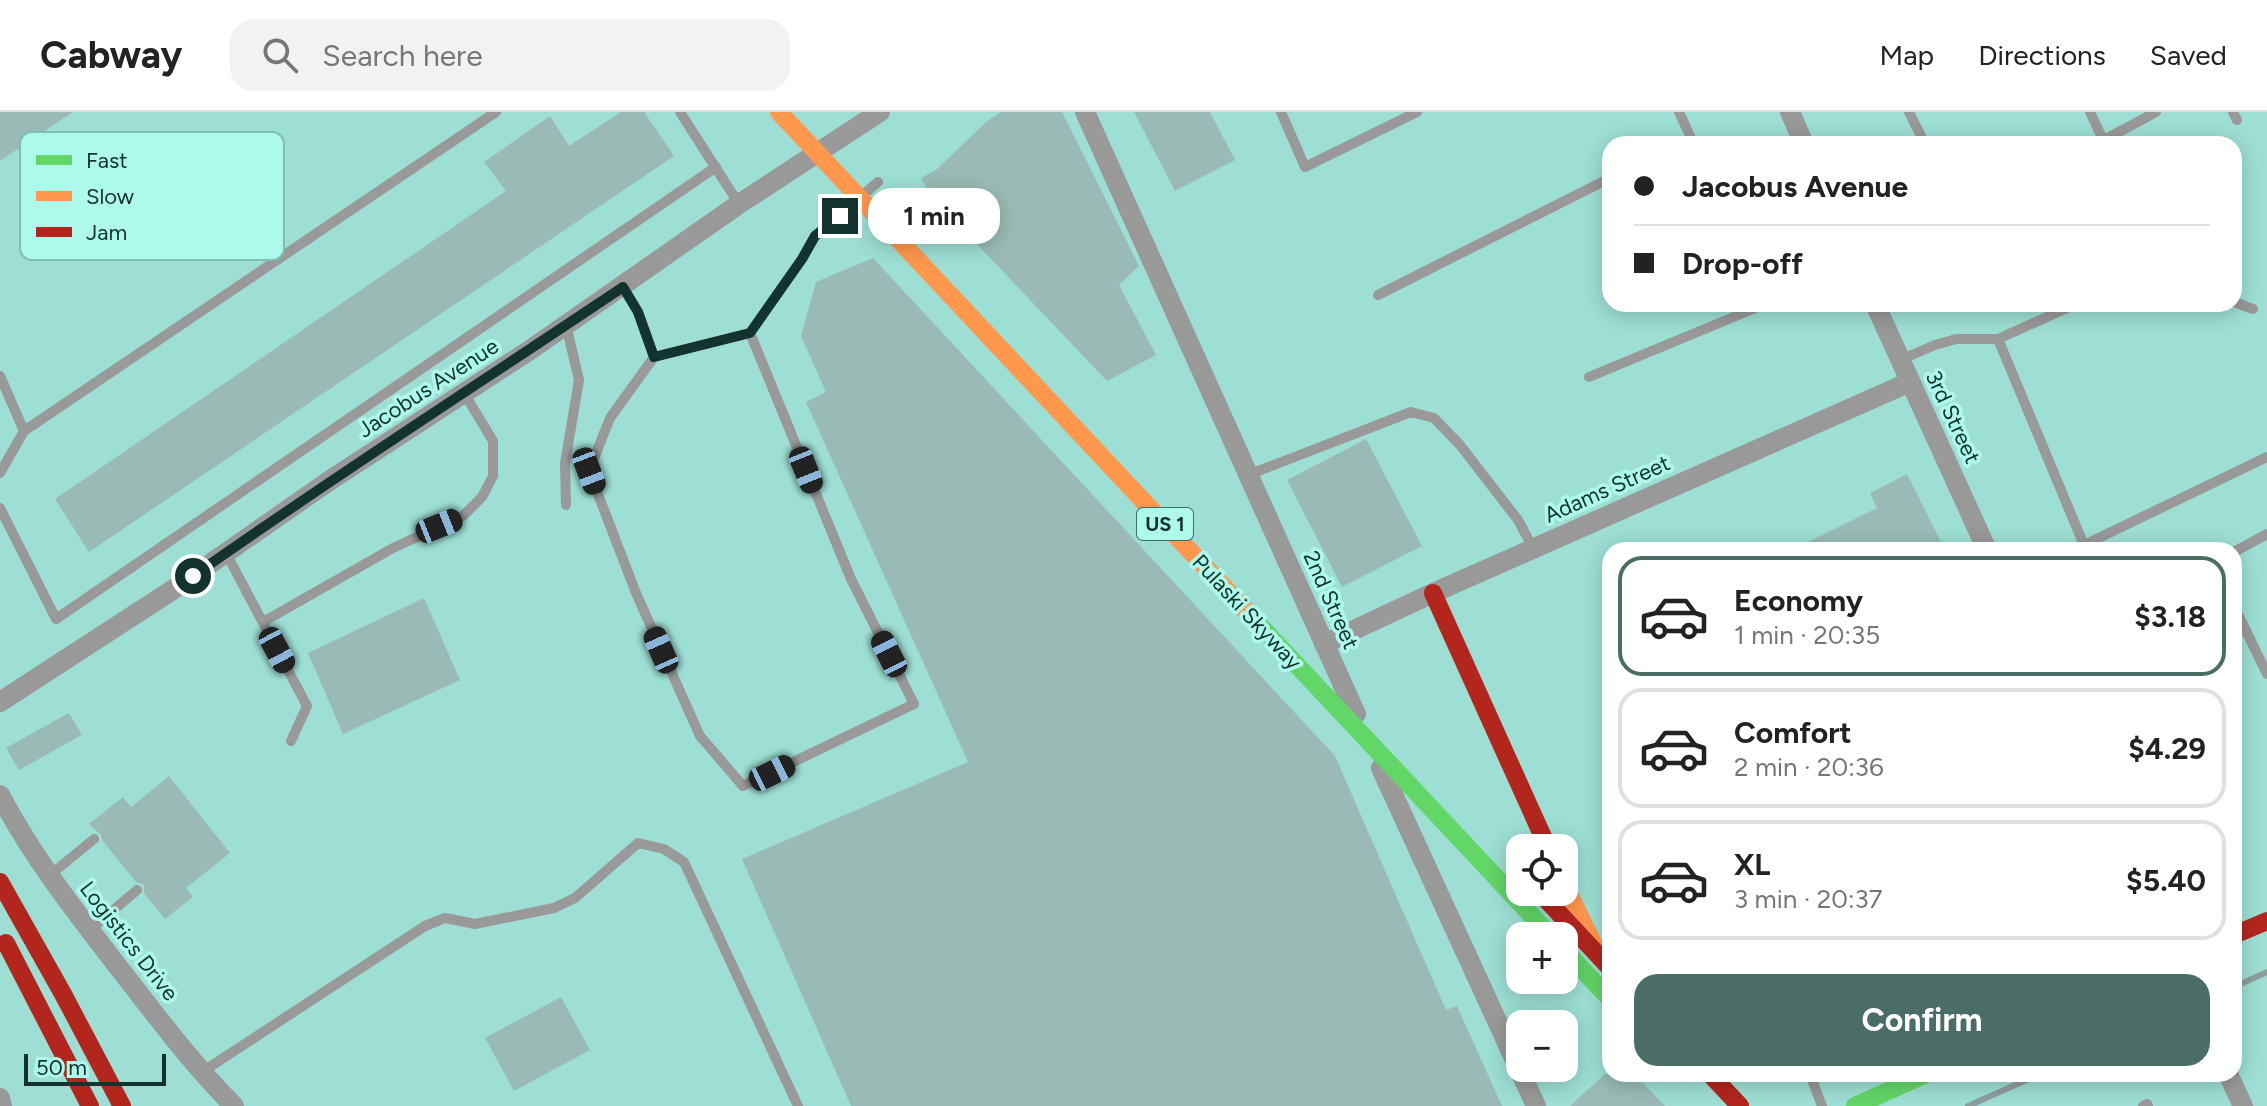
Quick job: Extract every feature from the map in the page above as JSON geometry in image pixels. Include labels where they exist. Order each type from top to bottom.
[{"type":"main road","name":"Pulaski Skyway","points":[[779,112],[1538,922]]},
{"type":"main road","points":[[826,133],[846,154]]},
{"type":"main road","points":[[1433,593],[1541,834]]},
{"type":"main road","name":"Pulaski Skyway","points":[[1301,639],[1378,721]]},
{"type":"main road","points":[[0,882],[122,1106]]},
{"type":"main road","points":[[1552,906],[1602,961]]},
{"type":"main road","points":[[1575,906],[1602,957]]},
{"type":"main road","points":[[2242,932],[2267,921]]},
{"type":"main road","points":[[0,931],[90,1106]]},
{"type":"main road","points":[[1578,965],[1602,990]]},
{"type":"main road","points":[[1702,1082],[1725,1106]]},
{"type":"main road","points":[[1718,1082],[1740,1106]]},
{"type":"main road","points":[[1855,1106],[1908,1082]]},
{"type":"street","name":"Jacobus Avenue","points":[[0,702],[880,112]]},
{"type":"street","name":"2nd Street","points":[[1085,112],[1536,1106]]},
{"type":"street","points":[[1790,112],[1800,136]]},
{"type":"street","name":"3rd Street","points":[[1879,312],[1983,542]]},
{"type":"street","name":"Adams Street","points":[[1324,644],[1910,382]]},
{"type":"street","name":"Logistics Drive","points":[[0,795],[49,876],[202,1072],[234,1106]]},
{"type":"street","points":[[2232,1082],[2243,1106]]},
{"type":"street","points":[[0,1098],[2,1106]]},
{"type":"lane","points":[[284,255],[496,112]]},
{"type":"lane","points":[[680,112],[739,204]]},
{"type":"lane","points":[[1281,112],[1305,167],[1417,112]]},
{"type":"lane","points":[[1679,112],[1690,136]]},
{"type":"lane","points":[[1909,112],[1921,136]]},
{"type":"lane","points":[[2090,112],[2101,136]]},
{"type":"lane","points":[[2114,136],[2156,112]]},
{"type":"lane","points":[[0,508],[56,619],[716,167]]},
{"type":"lane","points":[[1378,295],[1602,182]]},
{"type":"lane","points":[[750,333],[851,579],[914,704],[743,786],[700,736],[636,593],[589,471],[610,418],[654,357],[750,333],[815,236],[876,184]]},
{"type":"lane","points":[[0,473],[24,431],[277,260]]},
{"type":"lane","points":[[623,287],[638,312],[654,357]]},
{"type":"lane","points":[[2242,305],[2253,309]]},
{"type":"lane","points":[[1589,377],[1746,312]]},
{"type":"lane","points":[[1900,360],[1956,339],[1998,339],[2058,312]]},
{"type":"lane","points":[[566,325],[579,380],[565,463],[566,505]]},
{"type":"lane","points":[[1998,339],[2083,542]]},
{"type":"lane","points":[[0,376],[24,431]]},
{"type":"lane","points":[[263,622],[393,548],[463,516],[482,497],[493,476],[493,441],[464,393]]},
{"type":"lane","points":[[1248,475],[1411,412],[1434,418],[1460,445],[1518,520],[1533,548]]},
{"type":"lane","points":[[2097,542],[2267,457]]},
{"type":"lane","points":[[2242,548],[2267,534]]},
{"type":"lane","points":[[226,553],[307,706],[291,741]]},
{"type":"lane","points":[[2242,622],[2267,674]]},
{"type":"lane","points":[[49,876],[94,839]]},
{"type":"lane","points":[[202,1072],[425,926],[445,918],[475,924],[554,908],[575,898],[638,843],[664,849],[684,862],[798,1106]]},
{"type":"lane","points":[[90,930],[137,890]]},
{"type":"lane","points":[[1813,1082],[1822,1106]]},
{"type":"shaded area","points":[[0,112],[2267,112],[2267,1106],[0,1106]]},
{"type":"building","points":[[0,112],[73,112],[43,132],[20,132],[20,148],[0,161]]},
{"type":"building","points":[[621,112],[644,112],[674,156],[89,552],[55,499],[506,191],[484,162],[550,116],[569,146]]},
{"type":"building","points":[[1001,112],[1062,112],[1139,266],[1119,285],[1156,355],[1107,381],[931,196],[921,178],[937,169],[986,122]]},
{"type":"building","points":[[1134,112],[1210,112],[1235,160],[1175,191]]},
{"type":"building","points":[[873,258],[1335,756],[1446,1010],[1457,1006],[1502,1106],[851,1106],[742,859],[968,762],[806,402],[826,392],[801,336],[816,282]]},
{"type":"building","points":[[1366,439],[1422,546],[1342,587],[1287,480]]},
{"type":"building","points":[[1907,474],[1941,542],[1808,542],[1877,508],[1870,493]]},
{"type":"building","points":[[424,598],[460,680],[343,734],[308,653]]},
{"type":"building","points":[[69,713],[82,735],[19,770],[6,748]]},
{"type":"building","points":[[169,776],[230,853],[186,888],[193,897],[165,919],[144,893],[144,885],[136,882],[89,824],[123,797],[131,807]]},
{"type":"building","points":[[561,997],[590,1050],[514,1091],[485,1038]]},
{"type":"building","points":[[1602,1077],[1602,1082],[1642,1082],[1665,1106],[1570,1106]]},
{"type":"railway","points":[[2242,983],[2267,972]]},
{"type":"railway","points":[[1968,1106],[2022,1082]]},
{"type":"traffic: fast","points":[[1250,615],[1538,922]]},
{"type":"traffic: fast","points":[[1578,965],[1602,990]]},
{"type":"traffic: fast","points":[[1855,1106],[1908,1082]]},
{"type":"traffic: slow","points":[[779,112],[1250,615]]},
{"type":"traffic: slow","points":[[1575,906],[1593,943]]},
{"type":"traffic: jam","points":[[1433,593],[1542,834]]},
{"type":"traffic: jam","points":[[0,882],[122,1106]]},
{"type":"traffic: jam","points":[[1552,906],[1602,959]]},
{"type":"traffic: jam","points":[[2242,932],[2267,921]]},
{"type":"traffic: jam","points":[[6,943],[90,1106]]},
{"type":"traffic: jam","points":[[1718,1082],[1740,1106]]},
{"type":"route","points":[[193,576],[329,481],[623,287],[638,312],[654,357],[750,333],[815,236],[840,216]]}]
